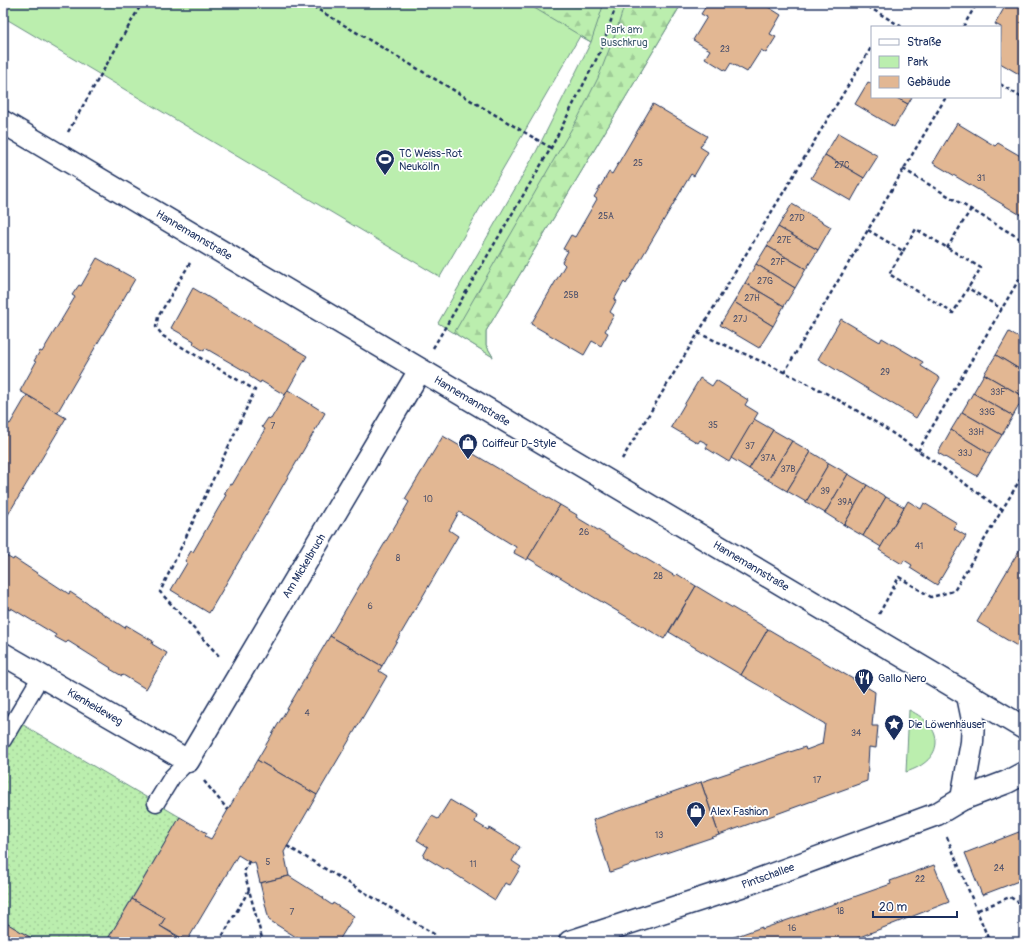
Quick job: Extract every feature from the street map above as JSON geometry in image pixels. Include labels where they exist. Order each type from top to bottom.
[{"type":"street","name":"Hannemannstraße","points":[[3,122],[1024,728]]},
{"type":"street","name":"Am Mickelbruch","points":[[188,761],[420,370]]},
{"type":"street","name":"Kienheideweg","points":[[3,654],[188,761]]},
{"type":"street","points":[[962,799],[972,742],[973,720],[968,696]]},
{"type":"street","name":"Pintschallee","points":[[570,942],[747,884],[937,814],[962,799],[1007,782],[1024,773]]},
{"type":"lane","points":[[3,740],[41,676]]},
{"type":"lane","points":[[156,803],[172,778],[188,761]]},
{"type":"path","points":[[56,153],[142,3]]},
{"type":"path","points":[[307,3],[551,148]]},
{"type":"path","points":[[420,370],[551,148],[601,50],[616,3]]},
{"type":"path","points":[[862,3],[900,26]]},
{"type":"path","points":[[964,26],[977,3]]},
{"type":"path","points":[[608,482],[871,48]]},
{"type":"path","points":[[1001,85],[1024,99]]},
{"type":"path","points":[[784,373],[945,98]]},
{"type":"path","points":[[903,169],[1024,241]]},
{"type":"path","points":[[947,248],[971,209]]},
{"type":"path","points":[[916,229],[947,248],[981,268],[953,313],[889,274],[916,229]]},
{"type":"path","points":[[868,230],[903,251]]},
{"type":"path","points":[[204,241],[158,317],[156,326],[164,336],[256,390],[160,592],[223,660],[243,670]]},
{"type":"path","points":[[918,451],[1024,271]]},
{"type":"path","points":[[968,288],[1002,309]]},
{"type":"path","points":[[698,333],[784,373],[848,406],[918,451],[1002,510]]},
{"type":"path","points":[[867,635],[899,577],[931,597],[954,591],[1024,473]]},
{"type":"path","points":[[188,761],[228,810]]},
{"type":"path","points":[[937,814],[978,910],[988,938],[986,942]]},
{"type":"path","points":[[288,846],[434,934],[437,942]]},
{"type":"path","points":[[249,861],[244,872],[263,942]]},
{"type":"path","points":[[219,942],[249,890]]},
{"type":"path","points":[[978,910],[1010,898],[1024,906]]},
{"type":"path","points":[[978,942],[988,938]]},
{"type":"green space","name":"TC Weiss-Rot Neukölln","points":[[3,3],[682,3],[486,331],[486,345],[493,357],[438,323],[536,152],[591,42],[580,36],[440,277],[3,17]]},
{"type":"green space","points":[[526,3],[604,3],[591,42]]},
{"type":"green space","name":"Park am Buschkrug","points":[[625,3],[682,3],[486,331],[486,345],[493,357],[454,333],[579,116],[598,78],[616,32]]},
{"type":"green space","points":[[909,710],[921,717],[930,725],[935,734],[936,743],[934,752],[928,760],[919,767],[906,772]]},
{"type":"green space","points":[[3,713],[180,817],[106,942],[38,942],[3,921]]},
{"type":"building","points":[[708,3],[762,3],[781,15],[770,34],[776,37],[766,53],[761,50],[747,72],[731,63],[726,71],[705,58],[710,50],[693,40],[707,17],[701,14]]},
{"type":"building","points":[[1007,3],[1014,3],[1024,9],[1024,77],[1001,64],[1001,26],[995,24]]},
{"type":"building","points":[[868,82],[871,84],[871,98],[897,98],[908,104],[894,127],[855,104]]},
{"type":"building","points":[[897,98],[911,98],[908,104]]},
{"type":"building","points":[[653,104],[707,136],[700,147],[708,152],[694,176],[691,174],[626,284],[624,282],[614,300],[616,301],[610,312],[614,315],[605,331],[608,333],[601,346],[592,341],[584,355],[531,324],[565,265],[562,262],[568,251],[563,249],[571,235],[575,237],[597,199],[594,197],[609,172],[612,174]]},
{"type":"building","points":[[957,123],[995,146],[998,143],[1024,158],[1024,217],[933,163]]},
{"type":"building","points":[[838,133],[878,156],[864,178],[825,155]]},
{"type":"building","points":[[825,155],[864,178],[851,201],[811,178]]},
{"type":"building","points":[[792,204],[831,227],[818,250],[778,227]]},
{"type":"building","points":[[778,227],[818,250],[806,269],[767,246]]},
{"type":"building","points":[[767,246],[806,269],[795,288],[756,264]]},
{"type":"building","points":[[97,258],[135,279],[57,413],[20,391],[36,362],[34,361],[40,351],[42,352],[75,297],[72,295],[79,285],[81,286]]},
{"type":"building","points":[[756,264],[795,288],[784,306],[745,283]]},
{"type":"building","points":[[745,283],[784,306],[773,326],[734,302]]},
{"type":"building","points":[[193,288],[307,356],[285,395],[261,381],[260,383],[249,376],[250,374],[205,348],[204,351],[193,344],[194,341],[171,328]]},
{"type":"building","points":[[734,302],[773,326],[759,348],[720,325]]},
{"type":"building","points":[[841,319],[880,342],[882,338],[923,362],[921,366],[940,378],[916,418],[818,359]]},
{"type":"building","points":[[1009,332],[1024,341],[1024,372],[996,355]]},
{"type":"building","points":[[996,355],[1024,372],[1024,397],[984,374]]},
{"type":"building","points":[[984,374],[1024,397],[1013,416],[973,393]]},
{"type":"building","points":[[700,378],[712,386],[716,380],[748,400],[745,405],[758,413],[729,462],[706,448],[708,444],[700,440],[698,443],[671,427]]},
{"type":"building","points":[[288,390],[325,413],[209,613],[171,590],[187,563],[185,561],[191,551],[193,552],[226,495],[224,494],[230,484],[232,485],[265,429],[262,427],[268,418],[271,419]]},
{"type":"building","points":[[973,393],[1013,416],[1002,435],[962,412]]},
{"type":"building","points":[[27,395],[66,418],[3,523],[3,432],[8,423],[10,424]]},
{"type":"building","points":[[962,412],[1002,435],[990,454],[951,430]]},
{"type":"building","points":[[754,419],[773,430],[749,469],[731,458]]},
{"type":"building","points":[[773,430],[792,441],[768,480],[749,469]]},
{"type":"building","points":[[951,430],[990,454],[977,476],[938,453]]},
{"type":"building","points":[[443,436],[560,505],[527,560],[514,553],[516,547],[459,512],[449,530],[458,536],[382,666],[330,636],[409,502],[405,499]]},
{"type":"building","points":[[792,441],[811,452],[787,491],[768,480]]},
{"type":"building","points":[[811,452],[829,463],[806,502],[787,491]]},
{"type":"building","points":[[829,463],[848,474],[825,513],[806,502]]},
{"type":"building","points":[[848,474],[867,485],[844,525],[825,513]]},
{"type":"building","points":[[867,485],[886,497],[863,536],[844,525]]},
{"type":"building","points":[[886,497],[904,507],[881,547],[863,536]]},
{"type":"building","points":[[908,501],[921,509],[924,503],[957,523],[953,528],[966,536],[937,585],[910,568],[912,565],[904,560],[902,564],[879,550]]},
{"type":"building","points":[[560,505],[577,515],[576,517],[675,576],[677,574],[696,586],[664,639],[528,558]]},
{"type":"building","points":[[1024,542],[1024,650],[977,622]]},
{"type":"building","points":[[3,554],[13,560],[14,558],[125,628],[126,625],[153,641],[152,644],[167,653],[146,689],[110,669],[111,668],[68,641],[66,643],[55,637],[56,635],[11,608],[10,610],[3,606]]},
{"type":"building","points":[[696,586],[768,629],[741,675],[669,632]]},
{"type":"building","points":[[768,629],[875,692],[872,726],[878,726],[876,748],[869,747],[867,781],[719,835],[701,782],[805,747],[806,750],[822,744],[825,724],[741,675]]},
{"type":"building","points":[[330,636],[382,666],[379,671],[387,676],[317,795],[257,760]]},
{"type":"building","points":[[257,760],[317,795],[284,852],[289,876],[260,883],[255,862],[251,863],[238,855],[187,941],[160,926],[165,918],[132,899],[180,817],[207,833],[205,836],[211,839]]},
{"type":"building","points":[[701,782],[719,835],[610,872],[593,820]]},
{"type":"building","points":[[450,800],[477,816],[475,822],[488,830],[489,828],[520,847],[512,861],[521,867],[510,885],[505,883],[495,900],[447,869],[446,870],[423,856],[428,847],[417,840],[432,816],[438,819]]},
{"type":"building","points":[[1024,830],[1024,879],[982,895],[965,853]]},
{"type":"building","points":[[934,865],[949,902],[847,942],[720,942],[891,884],[890,881]]},
{"type":"building","points":[[289,876],[324,898],[323,899],[332,905],[333,903],[354,916],[338,942],[304,942],[269,920],[260,883]]},
{"type":"building","points":[[132,899],[165,918],[160,926],[186,942],[106,942]]},
{"type":"building","points":[[3,921],[38,942],[3,942]]},
{"type":"place","name":"TC Weiss-Rot Neukölln","points":[[385,176]]},
{"type":"place","name":"Coiffeur D-Style","points":[[468,460]]},
{"type":"place","name":"Gallo Nero","points":[[864,695]]},
{"type":"place","name":"Die Löwenhäuser","points":[[894,741]]},
{"type":"place","name":"Alex Fashion","points":[[696,828]]}]
